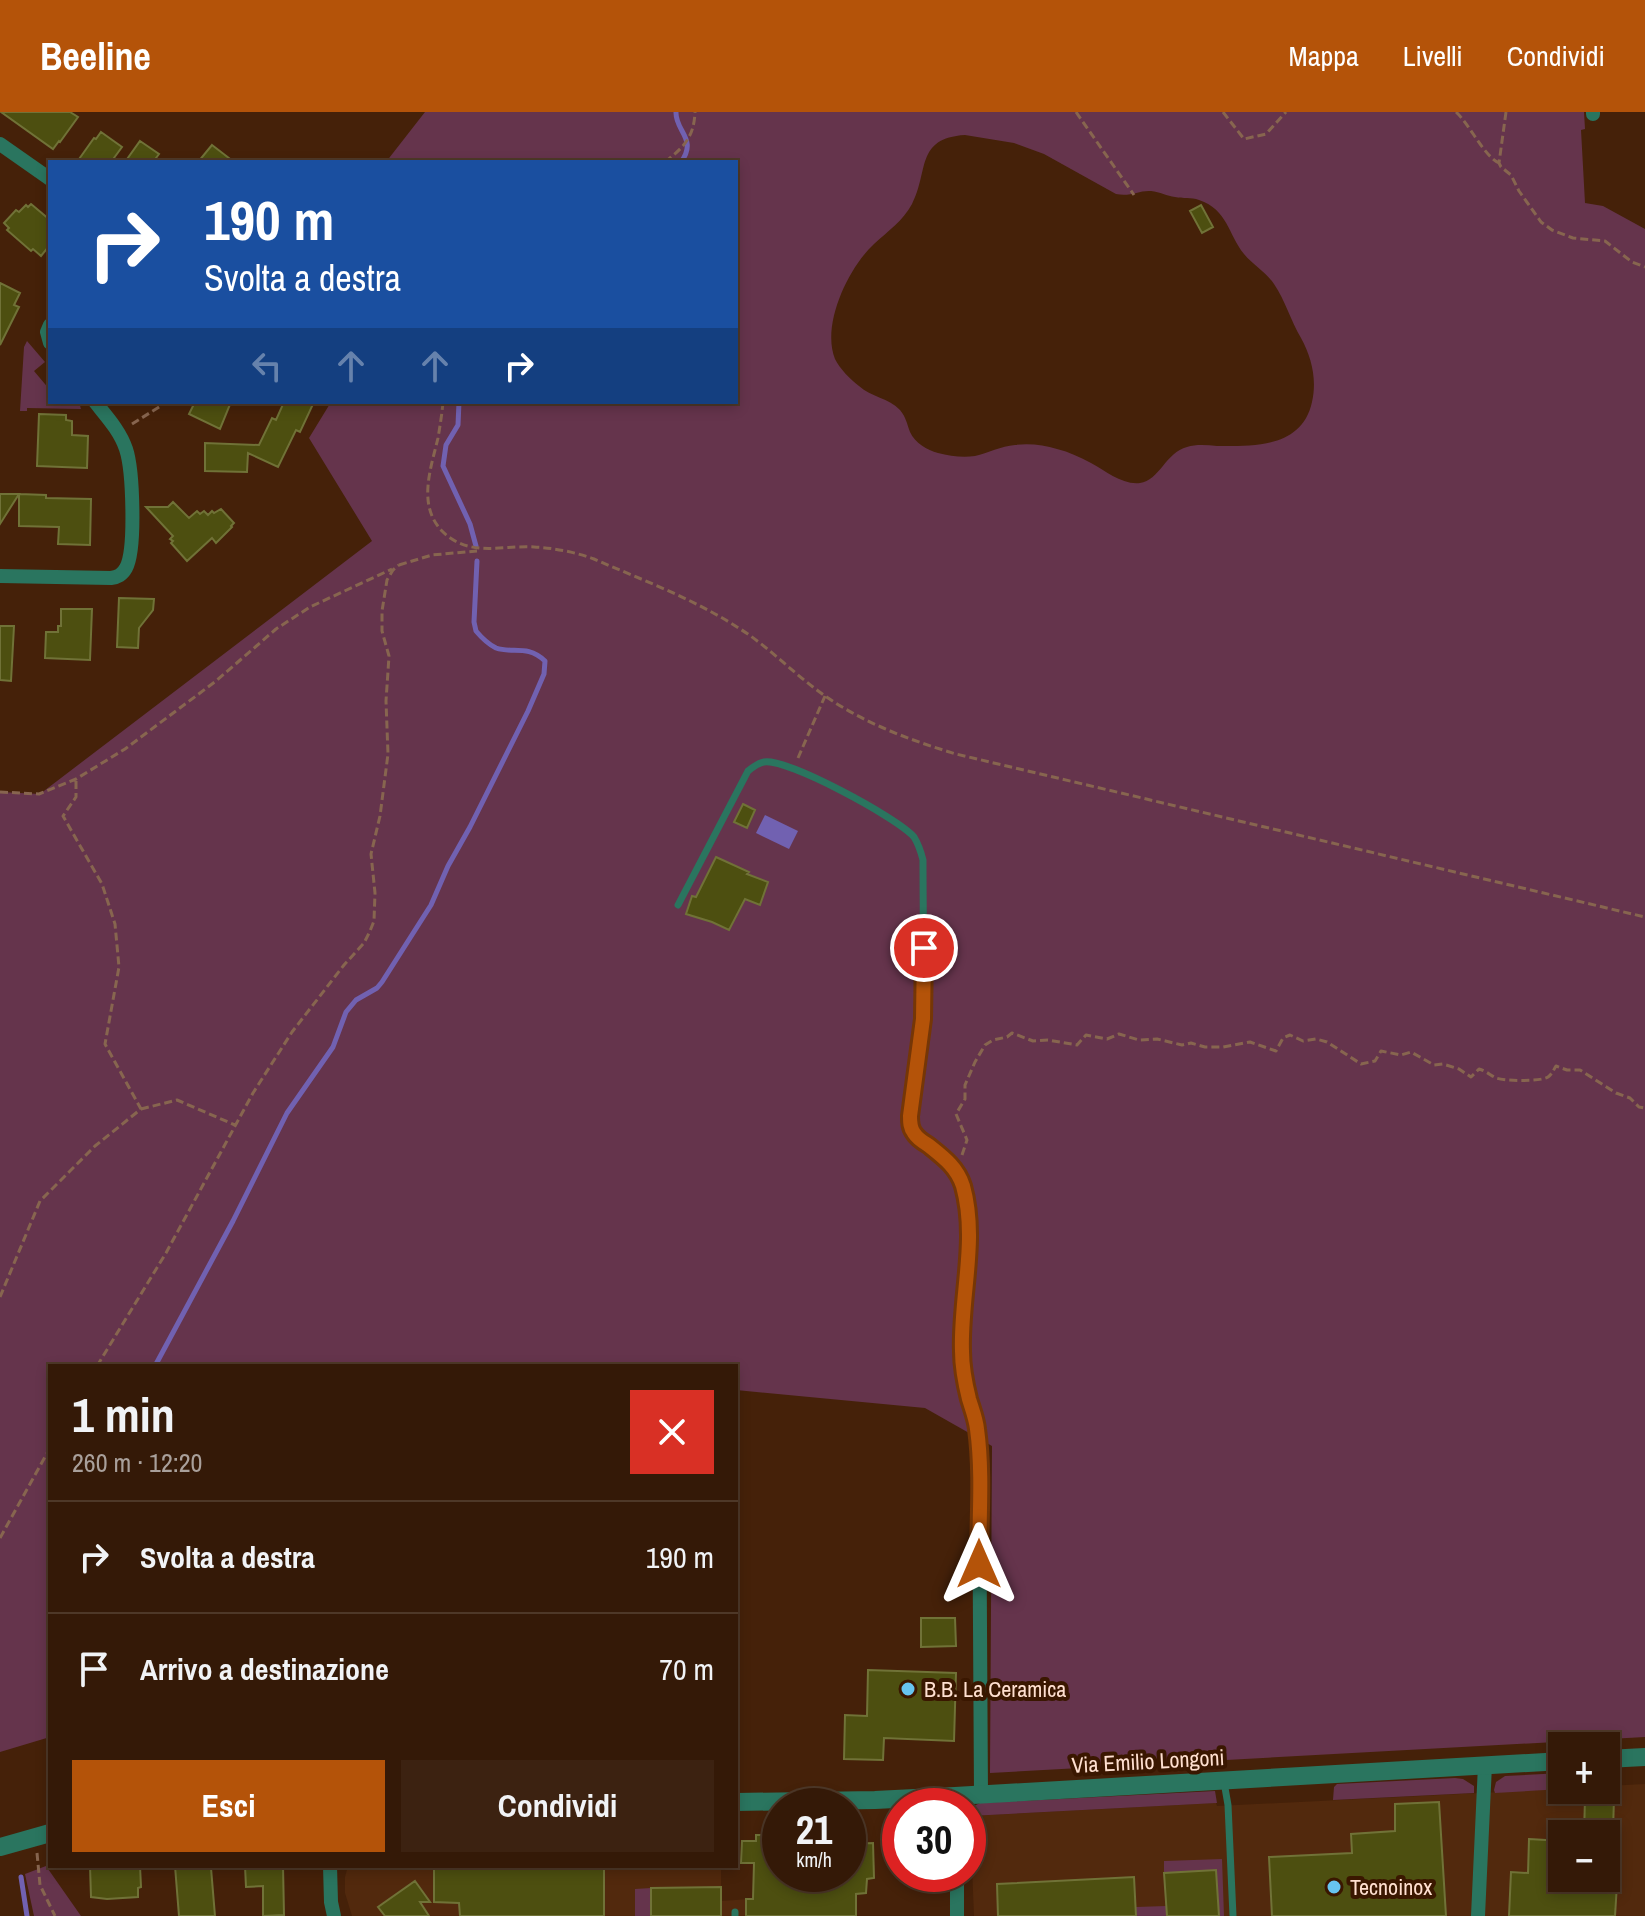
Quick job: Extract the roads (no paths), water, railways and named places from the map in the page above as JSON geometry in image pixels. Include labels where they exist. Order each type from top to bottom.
[{"type":"street","points":[[0,144],[48,178]]},
{"type":"street","points":[[0,576],[111,578],[123,572],[130,557],[130,461],[118,432],[97,404]]},
{"type":"street","points":[[919,1139],[957,1172],[963,1187],[968,1233],[961,1346],[965,1382],[977,1425],[979,1456],[981,1788]]},
{"type":"street","points":[[1620,1758],[1645,1757]]},
{"type":"street","name":"Via Emilio Longoni","points":[[986,1795],[1548,1762]]},
{"type":"street","points":[[1478,1916],[1485,1765]]},
{"type":"street","name":"Via Emilio Longoni","points":[[738,1802],[882,1800]]},
{"type":"street","points":[[0,1847],[43,1834]]},
{"type":"street","points":[[332,1871],[334,1916]]},
{"type":"street","points":[[957,1892],[957,1916]]},
{"type":"lane","points":[[678,905],[748,771],[764,762],[794,768],[837,789],[892,821],[914,838],[923,860],[923,1019],[910,1116],[913,1133],[919,1139]]},
{"type":"lane","points":[[1224,1780],[1233,1916]]},
{"type":"waterway","points":[[676,112],[687,141],[682,160]]},
{"type":"waterway","points":[[459,404],[458,425],[446,445],[443,466],[470,524],[476,546]]},
{"type":"waterway","points":[[156,1364],[287,1113],[333,1047],[346,1012],[356,1000],[382,982],[431,905],[544,674],[545,661],[538,656],[526,651],[496,648],[476,631],[477,561]]},
{"type":"waterway","points":[[21,1877],[27,1916]]},
{"type":"place","name":"B.B. La Ceramica","points":[[908,1689]]},
{"type":"place","name":"Tecnoinox","points":[[1334,1887]]}]
